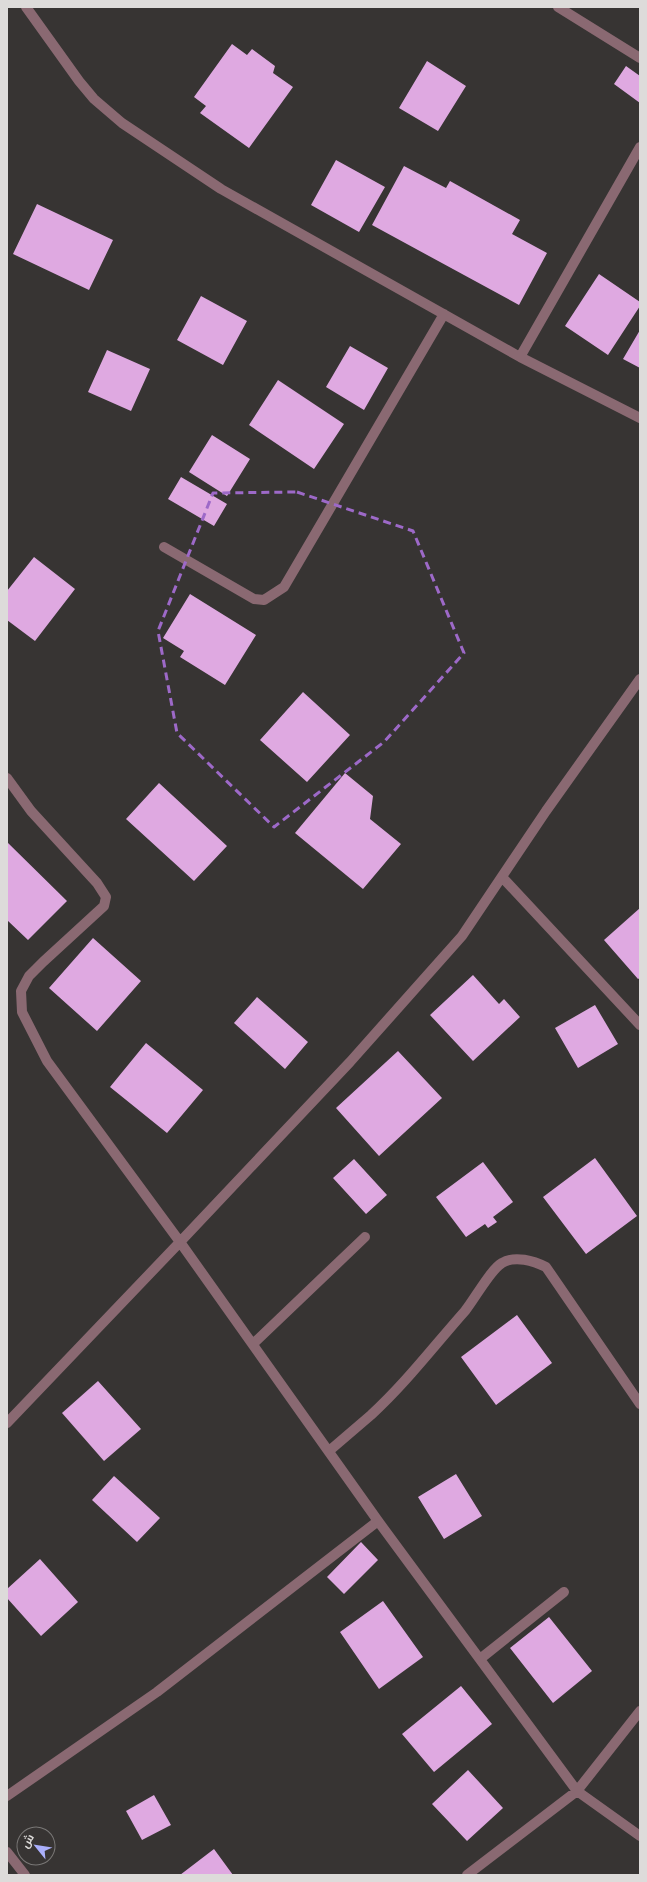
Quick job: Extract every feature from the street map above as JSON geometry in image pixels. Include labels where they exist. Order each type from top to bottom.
[{"type":"street","points":[[26,7],[79,81],[94,99],[122,123],[221,189],[520,357],[640,418]]},
{"type":"street","points":[[558,7],[640,58]]},
{"type":"street","points":[[520,357],[640,147]]},
{"type":"street","points":[[164,547],[254,599],[264,600],[284,587],[444,314]]},
{"type":"street","points":[[7,1422],[350,1062],[462,936],[640,679]]},
{"type":"street","points":[[7,778],[31,811],[97,883],[106,897],[104,906],[29,976],[21,991],[22,1012],[47,1061],[180,1242],[378,1521],[577,1791],[640,1836]]},
{"type":"street","points":[[502,877],[640,1025]]},
{"type":"street","points":[[253,1344],[365,1237]]},
{"type":"street","points":[[329,1451],[372,1414],[409,1375],[469,1306],[485,1282],[501,1263],[512,1260],[535,1262],[546,1267],[640,1404]]},
{"type":"street","points":[[7,1796],[158,1692],[378,1521]]},
{"type":"street","points":[[480,1659],[564,1592]]},
{"type":"street","points":[[467,1875],[577,1791],[640,1711]]},
{"type":"street","points":[[7,1852],[25,1875]]},
{"type":"highlighted area","points":[[297,492],[413,531],[464,653],[384,742],[274,827],[177,733],[158,631],[213,493]]},
{"type":"building","points":[[232,44],[247,55],[252,49],[275,66],[273,73],[293,87],[249,148],[200,113],[206,106],[194,97]]},
{"type":"building","points":[[427,61],[466,86],[438,131],[399,108]]},
{"type":"building","points":[[626,66],[640,76],[640,103],[614,84]]},
{"type":"building","points":[[336,160],[385,187],[359,232],[311,205]]},
{"type":"building","points":[[404,166],[446,188],[450,181],[520,220],[512,234],[547,253],[519,305],[372,225]]},
{"type":"building","points":[[37,204],[113,240],[89,290],[13,254]]},
{"type":"building","points":[[599,274],[640,302],[640,306],[608,355],[565,326]]},
{"type":"building","points":[[201,296],[247,321],[223,365],[177,340]]},
{"type":"building","points":[[640,330],[640,368],[623,359]]},
{"type":"building","points":[[350,346],[388,368],[364,410],[326,387]]},
{"type":"building","points":[[107,350],[150,369],[131,411],[88,392]]},
{"type":"building","points":[[278,380],[344,424],[314,469],[249,425]]},
{"type":"building","points":[[212,435],[250,459],[227,496],[189,472]]},
{"type":"building","points":[[181,477],[227,504],[214,526],[168,499]]},
{"type":"building","points":[[34,557],[75,589],[35,641],[7,620],[7,591]]},
{"type":"building","points":[[190,594],[256,635],[225,685],[180,657],[184,651],[163,638]]},
{"type":"building","points":[[303,692],[350,735],[307,782],[260,740]]},
{"type":"building","points":[[345,773],[373,796],[370,819],[401,844],[363,889],[295,833]]},
{"type":"building","points":[[159,783],[227,846],[194,881],[126,819]]},
{"type":"building","points":[[7,842],[67,901],[28,940],[7,920]]},
{"type":"building","points":[[640,908],[640,978],[638,979],[604,940]]},
{"type":"building","points":[[93,938],[141,981],[97,1031],[49,988]]},
{"type":"building","points":[[473,975],[499,1004],[504,999],[520,1017],[473,1061],[430,1015]]},
{"type":"building","points":[[257,997],[308,1042],[285,1069],[234,1023]]},
{"type":"building","points":[[595,1005],[618,1044],[578,1068],[555,1028]]},
{"type":"building","points":[[146,1043],[203,1090],[167,1133],[110,1087]]},
{"type":"building","points":[[398,1051],[442,1098],[379,1156],[336,1108]]},
{"type":"building","points":[[595,1158],[637,1216],[586,1254],[543,1197]]},
{"type":"building","points":[[354,1159],[387,1195],[366,1214],[333,1178]]},
{"type":"building","points":[[483,1162],[513,1202],[493,1217],[497,1222],[488,1228],[485,1224],[466,1237],[436,1197]]},
{"type":"building","points":[[517,1315],[552,1363],[496,1405],[461,1357]]},
{"type":"building","points":[[98,1381],[141,1429],[104,1461],[62,1413]]},
{"type":"building","points":[[456,1474],[482,1516],[444,1539],[418,1497]]},
{"type":"building","points":[[114,1476],[160,1518],[137,1542],[92,1500]]},
{"type":"building","points":[[361,1542],[378,1560],[344,1594],[327,1577]]},
{"type":"building","points":[[40,1559],[78,1602],[41,1636],[7,1598],[7,1589]]},
{"type":"building","points":[[383,1601],[423,1657],[379,1689],[340,1632]]},
{"type":"building","points":[[549,1617],[592,1671],[553,1703],[510,1648]]},
{"type":"building","points":[[461,1686],[492,1724],[434,1772],[402,1734]]},
{"type":"building","points":[[468,1770],[503,1808],[467,1841],[432,1804]]},
{"type":"building","points":[[154,1795],[171,1825],[142,1840],[126,1811]]},
{"type":"building","points":[[214,1849],[233,1875],[180,1875]]}]
